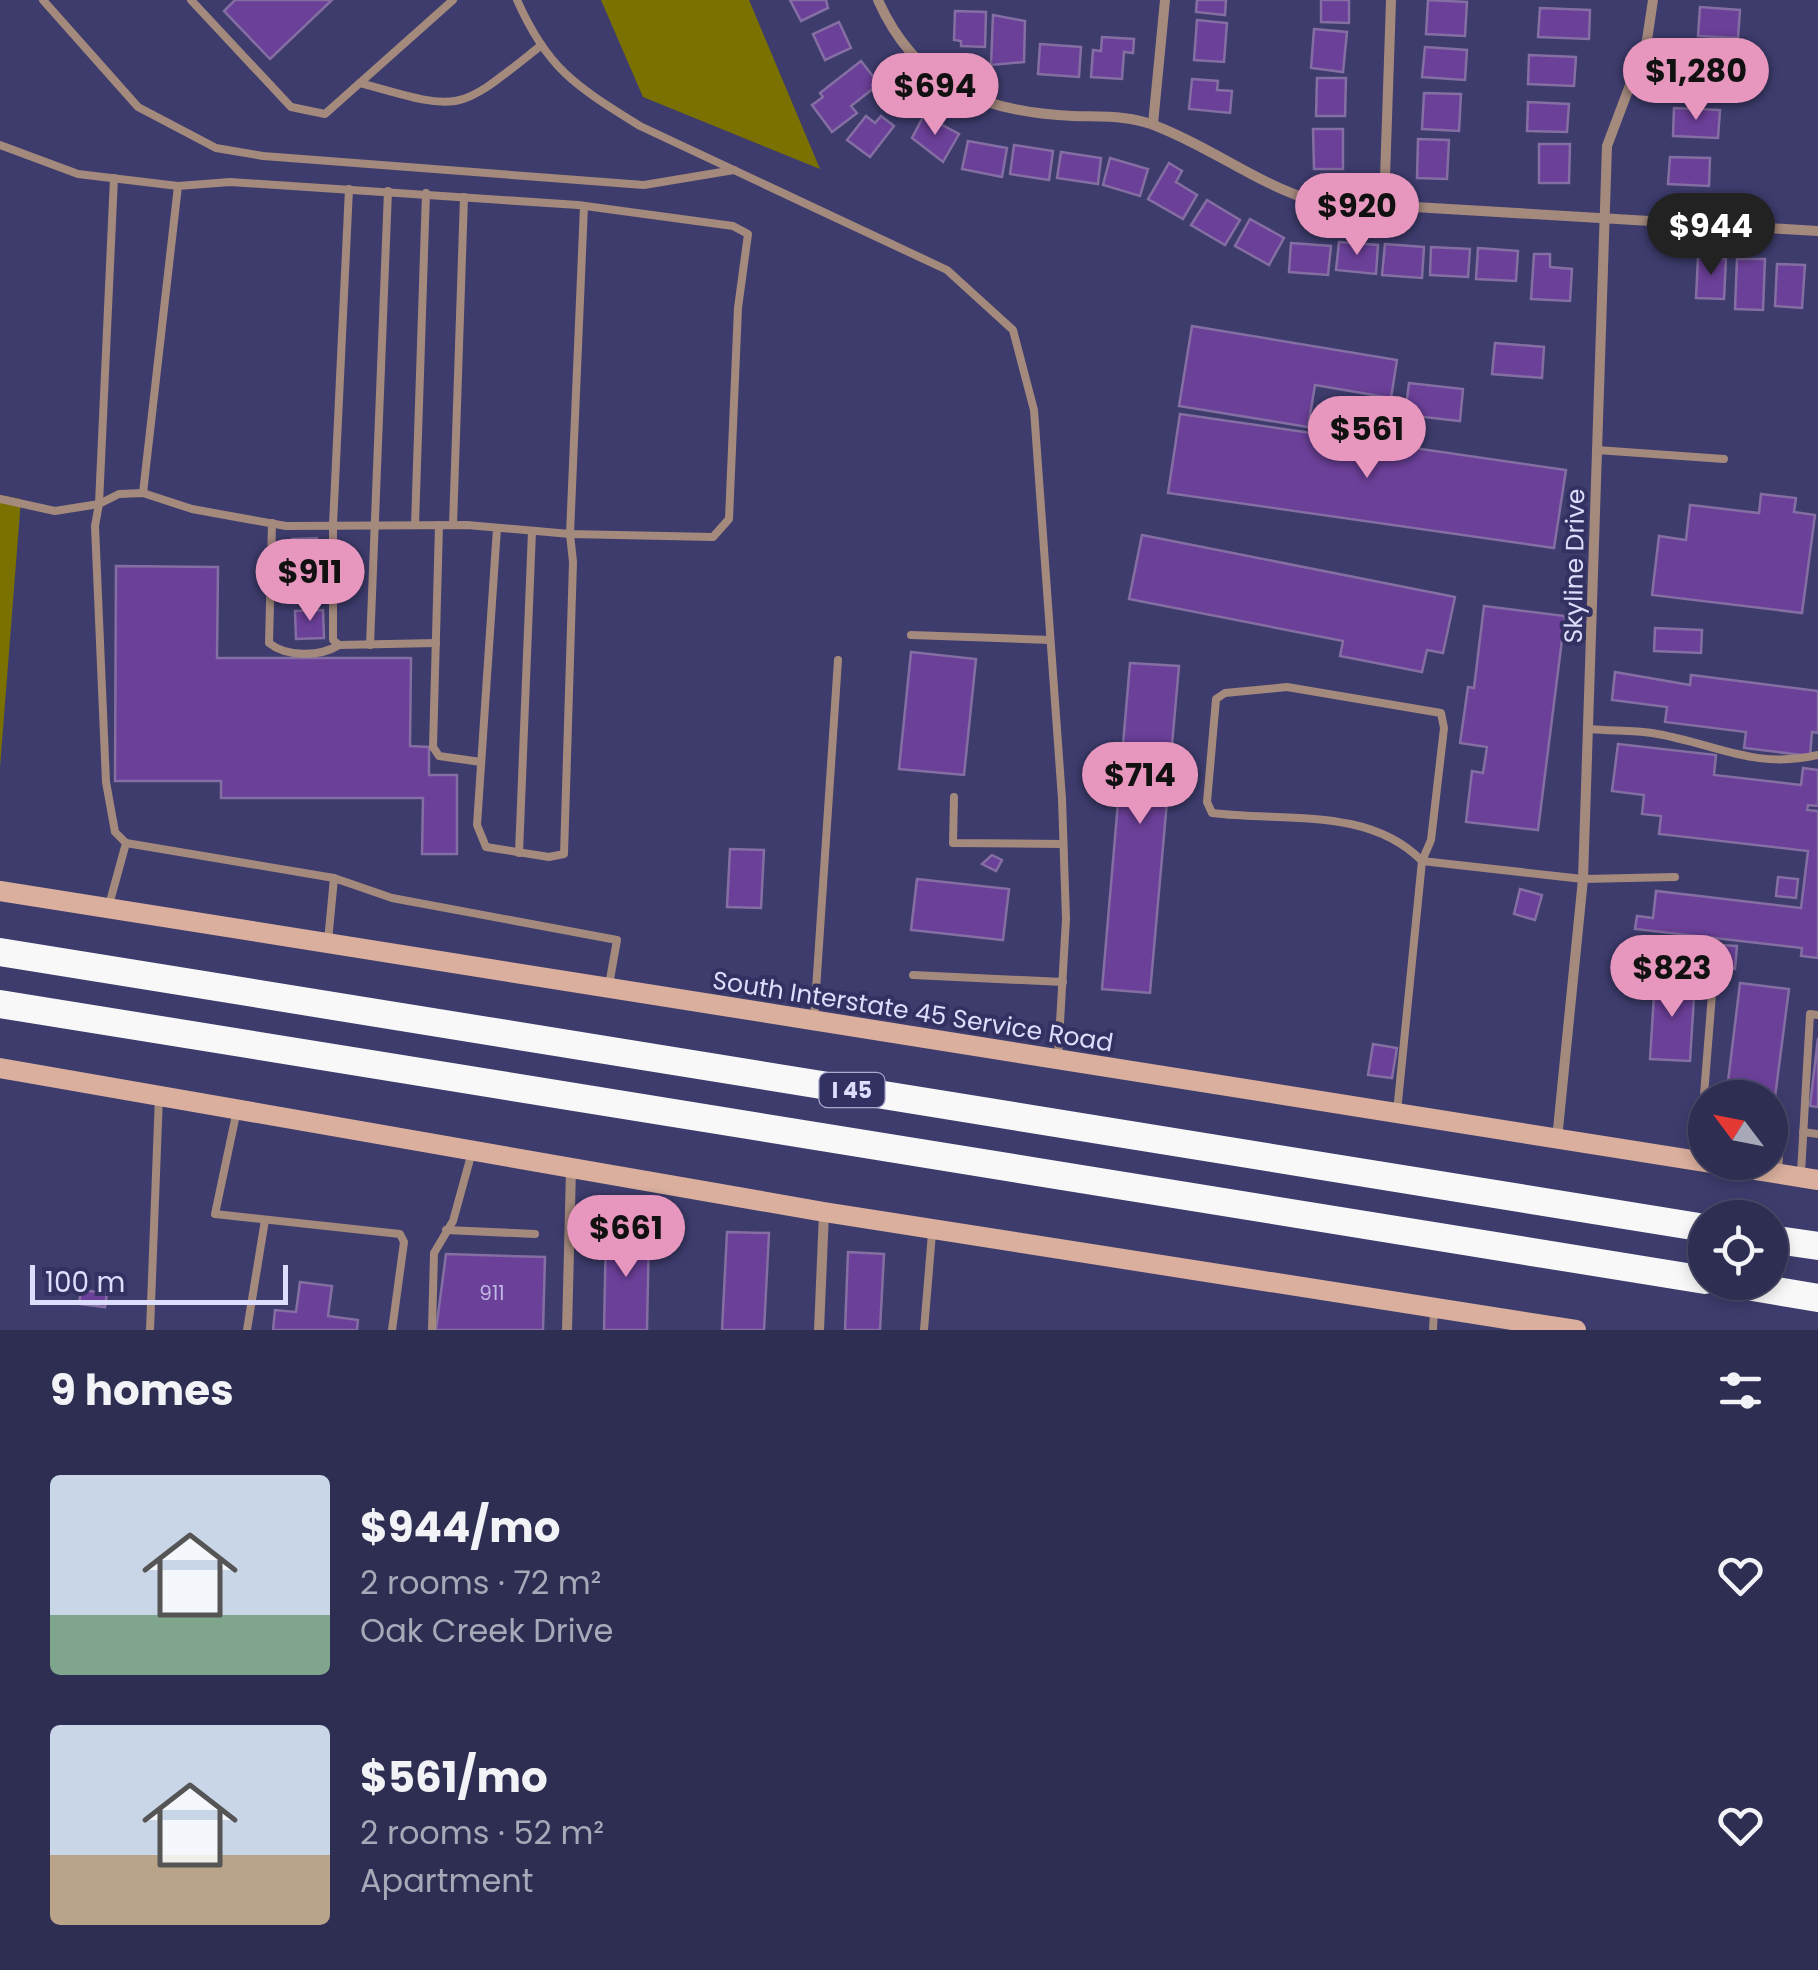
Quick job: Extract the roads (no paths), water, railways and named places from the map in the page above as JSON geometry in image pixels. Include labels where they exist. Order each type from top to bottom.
[{"type":"highway","name":"I 45","points":[[0,952],[1688,1225]]},
{"type":"highway","name":"I 45","points":[[0,1004],[1688,1277]]},
{"type":"highway","points":[[1788,1241],[1818,1246]]},
{"type":"highway","points":[[1788,1293],[1818,1298]]},
{"type":"highway","points":[[1788,1294],[1818,1320]]},
{"type":"main road","name":"South Interstate 45 Service Road","points":[[0,891],[1688,1161]]},
{"type":"main road","points":[[0,1068],[932,1228],[1434,1320],[1576,1330]]},
{"type":"street","points":[[878,0],[910,54],[946,86],[1020,112],[1123,118],[1153,124],[1286,193],[1314,201],[1818,232]]},
{"type":"street","points":[[1153,124],[1165,0]]},
{"type":"street","points":[[1384,207],[1391,0]]},
{"type":"street","name":"Skyline Drive","points":[[1556,1140],[1582,878],[1590,729],[1607,146],[1648,40],[1653,0]]},
{"type":"street","points":[[567,1330],[571,1169]]},
{"type":"street","points":[[818,1330],[824,1212]]},
{"type":"lane","points":[[42,0],[138,107],[216,148],[262,156],[644,185],[734,170]]},
{"type":"lane","points":[[190,0],[291,107],[325,114],[453,0]]},
{"type":"lane","points":[[517,0],[539,47],[594,97],[640,126],[947,270],[1013,330],[1034,410],[1063,844],[1063,982],[1058,1062]]},
{"type":"lane","points":[[360,82],[449,104],[475,98],[539,47]]},
{"type":"lane","points":[[0,144],[78,174],[178,186],[230,182],[584,206],[733,226],[748,234],[738,308],[729,519],[713,538],[570,534],[453,525],[272,523],[192,509],[144,493],[119,494],[99,504],[55,511],[0,498]]},
{"type":"lane","points":[[114,178],[95,526],[106,782],[115,832],[126,842],[334,878],[392,898],[617,940],[608,987]]},
{"type":"lane","points":[[144,493],[178,186]]},
{"type":"lane","points":[[339,645],[333,640],[333,525],[349,189]]},
{"type":"lane","points":[[370,644],[388,190]]},
{"type":"lane","points":[[415,525],[426,194]]},
{"type":"lane","points":[[453,525],[464,198]]},
{"type":"lane","points":[[497,528],[477,826],[486,848],[564,854],[574,562],[570,534],[584,206]]},
{"type":"lane","points":[[1596,450],[1724,459]]},
{"type":"lane","points":[[272,523],[269,643],[279,651],[326,653],[339,645],[436,643]]},
{"type":"lane","points":[[439,525],[433,746],[439,756],[481,762]]},
{"type":"lane","points":[[519,853],[532,531]]},
{"type":"lane","points":[[911,635],[1050,640]]},
{"type":"lane","points":[[814,1020],[838,660]]},
{"type":"lane","points":[[1398,1112],[1422,861],[1431,840],[1444,728],[1441,713],[1287,687],[1225,693],[1216,699],[1206,802],[1212,813],[1358,824],[1401,840],[1422,861],[1582,878],[1676,877]]},
{"type":"lane","points":[[1590,729],[1653,734],[1747,760],[1784,763],[1818,756]]},
{"type":"lane","points":[[954,797],[952,842],[1063,844]]},
{"type":"lane","points":[[108,909],[126,842]]},
{"type":"lane","points":[[328,942],[334,878]]},
{"type":"lane","points":[[913,975],[1063,982]]},
{"type":"lane","points":[[1707,1080],[1712,994]]},
{"type":"lane","points":[[1809,1179],[1802,1132],[1810,1014],[1818,1015]]},
{"type":"lane","points":[[150,1330],[159,1096]]},
{"type":"lane","points":[[238,1110],[216,1214],[400,1234],[404,1242],[392,1330]]},
{"type":"lane","points":[[1802,1132],[1818,1134]]},
{"type":"lane","points":[[432,1330],[434,1253],[446,1230],[472,1152]]},
{"type":"lane","points":[[247,1330],[266,1220]]},
{"type":"lane","points":[[924,1330],[932,1228]]},
{"type":"lane","points":[[446,1230],[535,1234]]}]
